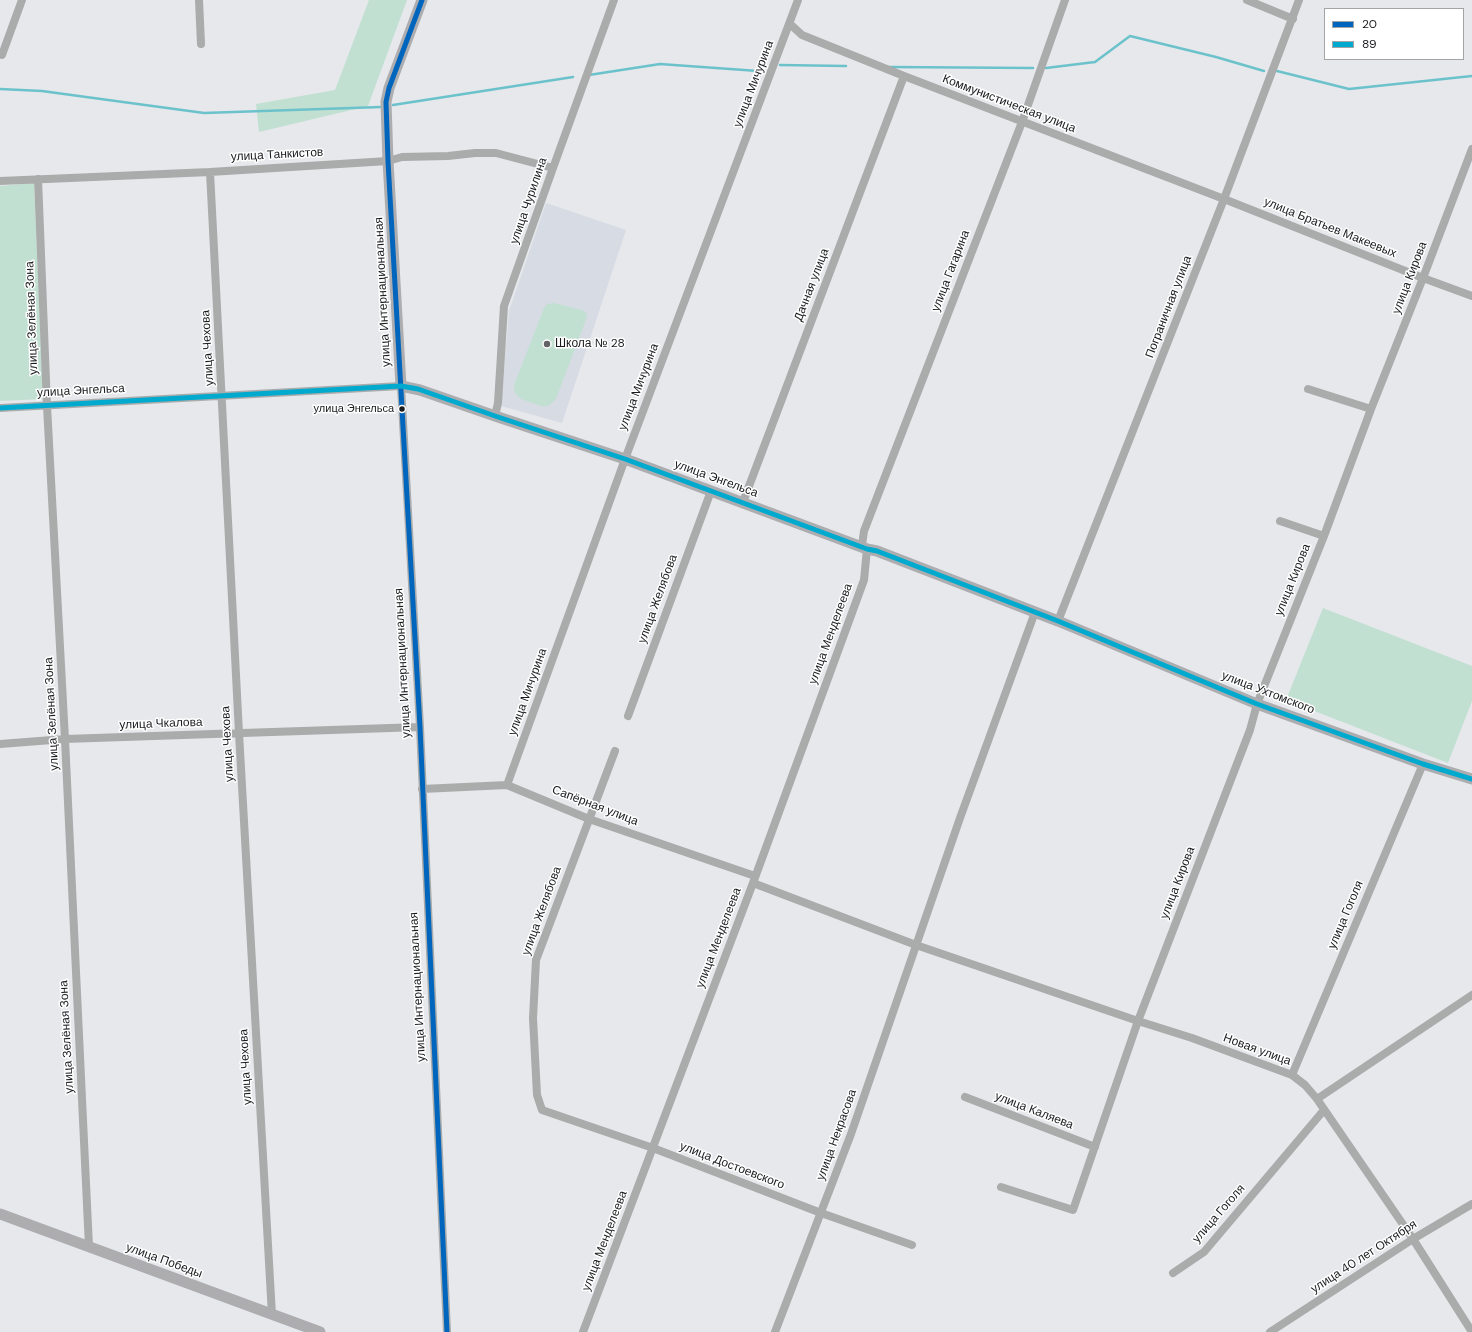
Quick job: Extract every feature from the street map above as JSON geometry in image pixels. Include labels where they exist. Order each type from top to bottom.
[{"type":"main road","name":"улица Интернациональная","points":[[401,386],[386,102],[389,88],[422,0]]},
{"type":"main road","name":"улица Энгельса","points":[[401,386],[420,390],[625,459],[867,549],[877,551],[1058,621]]},
{"type":"main road","name":"улица Ухтомского","points":[[1058,621],[1257,704],[1423,764],[1472,779]]},
{"type":"main road","name":"улица Победы","points":[[0,1214],[316,1331]]},
{"type":"street","points":[[2,55],[22,0]]},
{"type":"street","points":[[199,0],[201,44]]},
{"type":"street","name":"улица Чурилина","points":[[495,416],[498,403],[504,306],[614,0]]},
{"type":"street","name":"улица Мичурина","points":[[507,785],[625,459],[798,0]]},
{"type":"street","name":"улица Гагарина","points":[[867,549],[862,545],[862,535],[1022,122],[1065,0]]},
{"type":"street","points":[[1247,0],[1293,19]]},
{"type":"street","name":"Пограничная улица","points":[[1058,621],[1224,199],[1299,0]]},
{"type":"street","name":"Коммунистическая улица","points":[[790,24],[802,35],[1022,122],[1224,199]]},
{"type":"street","name":"Дачная улица","points":[[743,502],[904,76]]},
{"type":"street","name":"улица Кирова","points":[[1138,1021],[1250,730],[1257,704],[1324,536],[1371,409],[1472,149]]},
{"type":"street","name":"улица Танкистов","points":[[0,182],[210,172],[388,161],[402,157],[496,153],[553,168]]},
{"type":"street","name":"улица Чехова","points":[[210,172],[223,397],[239,733],[272,1314]]},
{"type":"street","name":"улица Зелёная Зона","points":[[38,180],[47,406],[65,739],[89,1247]]},
{"type":"street","name":"улица Братьев Макеевых","points":[[1224,199],[1472,296]]},
{"type":"street","name":"улица Энгельса","points":[[0,408],[223,397],[401,386]]},
{"type":"street","name":"улица Интернациональная","points":[[401,386],[420,727],[447,1332]]},
{"type":"street","points":[[1308,389],[1371,409]]},
{"type":"street","name":"улица Желябова","points":[[628,716],[711,491]]},
{"type":"street","points":[[1280,521],[1324,536]]},
{"type":"street","name":"улица Менделеева","points":[[584,1332],[754,880],[864,580],[867,549]]},
{"type":"street","name":"улица Некрасова","points":[[775,1332],[850,1134],[1034,612]]},
{"type":"street","name":"улица Чкалова","points":[[0,744],[65,739],[420,727]]},
{"type":"street","name":"улица Желябова","points":[[542,1110],[537,1095],[533,1018],[536,960],[615,751]]},
{"type":"street","name":"улица Гоголя","points":[[1292,1075],[1423,764]]},
{"type":"street","name":"Сапёрная улица","points":[[422,789],[507,785],[589,819],[754,880],[916,945]]},
{"type":"street","name":"Новая улица","points":[[916,945],[1192,1038],[1292,1075],[1305,1085],[1317,1099],[1413,1239],[1472,1332]]},
{"type":"street","points":[[1317,1099],[1472,995]]},
{"type":"street","points":[[1001,1186],[1073,1210],[1138,1021]]},
{"type":"street","name":"улица Каляева","points":[[965,1098],[1095,1147]]},
{"type":"street","name":"улица Достоевского","points":[[542,1110],[653,1148],[821,1213],[912,1246]]},
{"type":"street","name":"улица Гоголя","points":[[1173,1273],[1204,1252],[1324,1110]]},
{"type":"street","name":"улица 40 лет Октября","points":[[1270,1332],[1413,1239],[1472,1204]]},
{"type":"shaded area","name":"Школа № 28","points":[[546,203],[626,230],[562,423],[501,406],[509,311]]},
{"type":"green space","points":[[369,0],[407,0],[368,106],[259,132],[256,104],[335,90]]},
{"type":"green space","points":[[34,183],[43,399],[0,401],[0,186]]},
{"type":"green space","points":[[554,303],[582,310],[586,313],[587,317],[556,399],[548,406],[541,406],[521,399],[515,393],[514,385],[544,308],[547,304]]},
{"type":"green space","points":[[1323,608],[1472,666],[1472,701],[1448,763],[1286,700]]},
{"type":"waterway","points":[[1046,68],[1095,62],[1130,36],[1216,57],[1264,71]]},
{"type":"waterway","points":[[589,75],[660,64],[758,71]]},
{"type":"waterway","points":[[780,65],[846,66]]},
{"type":"waterway","points":[[889,67],[1033,68]]},
{"type":"waterway","points":[[1277,71],[1349,89],[1472,76]]},
{"type":"waterway","points":[[393,105],[573,77]]},
{"type":"waterway","points":[[0,89],[42,91],[204,113],[381,107]]},
{"type":"transit line","name":"20","points":[[422,0],[389,88],[386,102],[388,161],[420,727],[447,1332]]},
{"type":"transit line","name":"89","points":[[0,408],[401,386],[418,389],[625,459],[867,549],[877,551],[1058,621],[1257,704],[1423,764],[1472,779]]},
{"type":"place","name":"Школа № 28","points":[[547,344]]},
{"type":"place","name":"улица Энгельса","points":[[402,409]]}]
